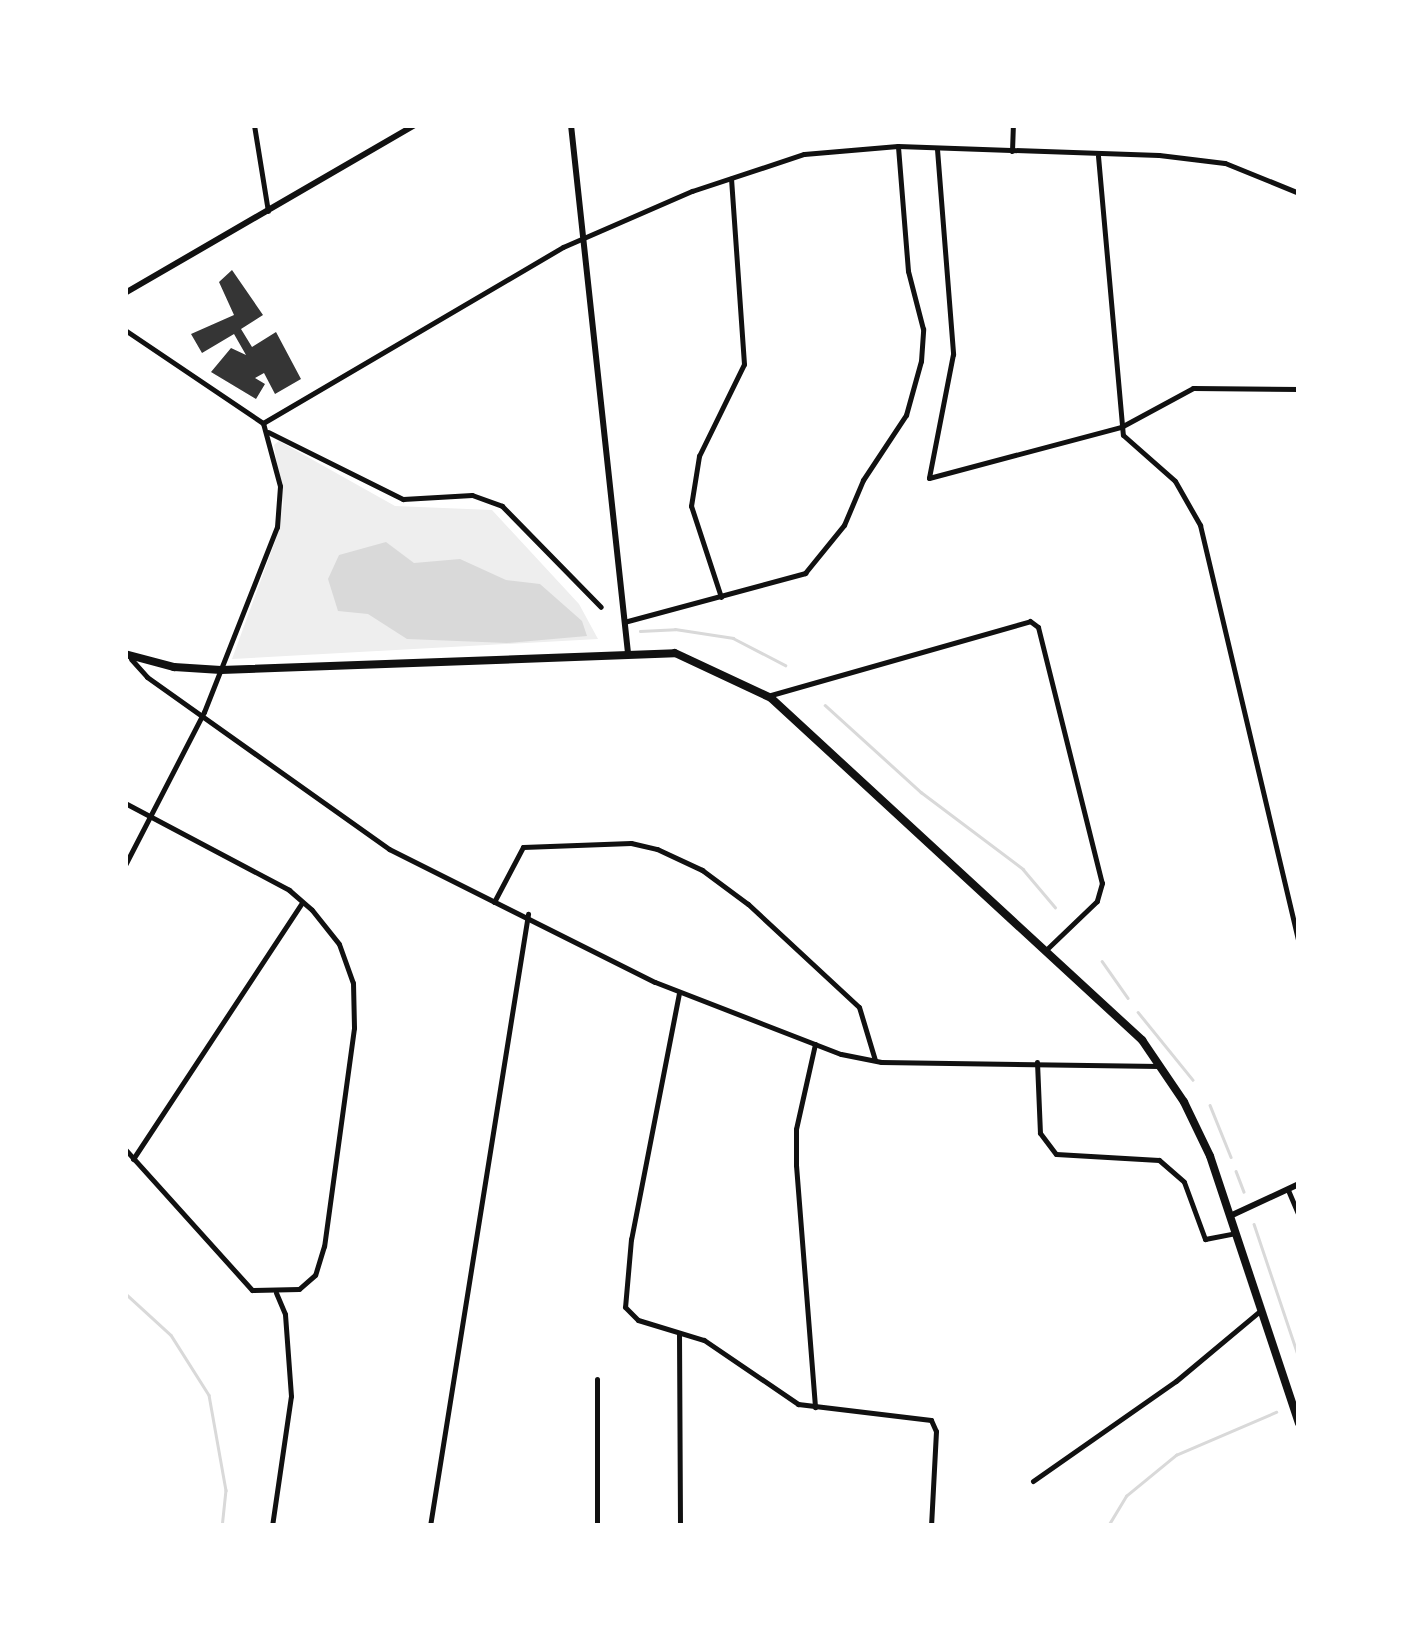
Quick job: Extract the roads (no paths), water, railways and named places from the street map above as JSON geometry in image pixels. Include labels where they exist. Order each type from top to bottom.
[{"type":"main road","points":[[127,656],[220,670],[628,653],[692,659],[768,696],[1048,949],[1142,1040],[1197,1126],[1299,1424]]},
{"type":"street","points":[[254,125],[268,212]]},
{"type":"street","points":[[125,293],[414,125]]},
{"type":"street","points":[[571,125],[628,653]]},
{"type":"street","points":[[1012,125],[1012,151]]},
{"type":"street","points":[[263,423],[582,238],[732,178],[804,154],[898,146],[1225,163],[1299,192]]},
{"type":"street","points":[[624,622],[805,573],[822,558],[906,415],[923,329],[908,271],[898,146]]},
{"type":"street","points":[[936,148],[954,342],[926,472],[932,478],[1122,426],[1194,388],[1299,389]]},
{"type":"street","points":[[1098,154],[1122,426],[1133,446],[1176,481],[1200,524],[1299,944]]},
{"type":"street","points":[[721,598],[691,506],[698,456],[744,364],[732,178]]},
{"type":"street","points":[[125,330],[263,423],[280,486],[276,527],[220,670],[201,716],[125,865]]},
{"type":"street","points":[[268,432],[403,499],[472,496],[502,506],[601,607]]},
{"type":"street","points":[[768,696],[1030,621],[1038,627],[1102,882],[1097,901],[1048,949]]},
{"type":"street","points":[[127,656],[201,716],[388,848],[680,992],[815,1044],[875,1060],[1160,1066]]},
{"type":"street","points":[[125,804],[303,902],[339,944],[353,982],[354,1028],[320,1261],[299,1288],[276,1293],[252,1290],[125,1149]]},
{"type":"street","points":[[494,902],[523,847],[632,843],[657,850],[702,870],[748,904],[859,1007],[875,1060]]},
{"type":"street","points":[[133,1159],[303,902]]},
{"type":"street","points":[[430,1526],[528,914]]},
{"type":"street","points":[[680,992],[624,1286],[625,1307],[638,1320],[704,1340],[798,1404],[930,1420],[936,1432],[931,1526]]},
{"type":"street","points":[[815,1044],[796,1129],[815,1407]]},
{"type":"street","points":[[1037,1062],[1040,1133],[1056,1154],[1071,1160],[1159,1160],[1184,1182],[1205,1239],[1235,1233]]},
{"type":"street","points":[[1230,1216],[1299,1184]]},
{"type":"street","points":[[1288,1190],[1299,1216]]},
{"type":"street","points":[[272,1526],[291,1385],[285,1314],[276,1293]]},
{"type":"street","points":[[1032,1481],[1176,1382],[1260,1310]]},
{"type":"street","points":[[679,1333],[680,1526]]},
{"type":"street","points":[[596,1526],[597,1379]]},
{"type":"waterway","points":[[640,631],[675,629],[733,638],[785,665]]},
{"type":"waterway","points":[[825,705],[921,792],[1023,869],[1055,907]]},
{"type":"waterway","points":[[1102,961],[1128,998]]},
{"type":"waterway","points":[[1138,1012],[1193,1080]]},
{"type":"waterway","points":[[1210,1105],[1231,1157]]},
{"type":"waterway","points":[[1236,1171],[1244,1192]]},
{"type":"waterway","points":[[1254,1224],[1299,1358]]},
{"type":"waterway","points":[[125,1293],[171,1335],[209,1395],[226,1490],[222,1526]]},
{"type":"waterway","points":[[1108,1526],[1126,1496],[1176,1455],[1276,1412]]}]
